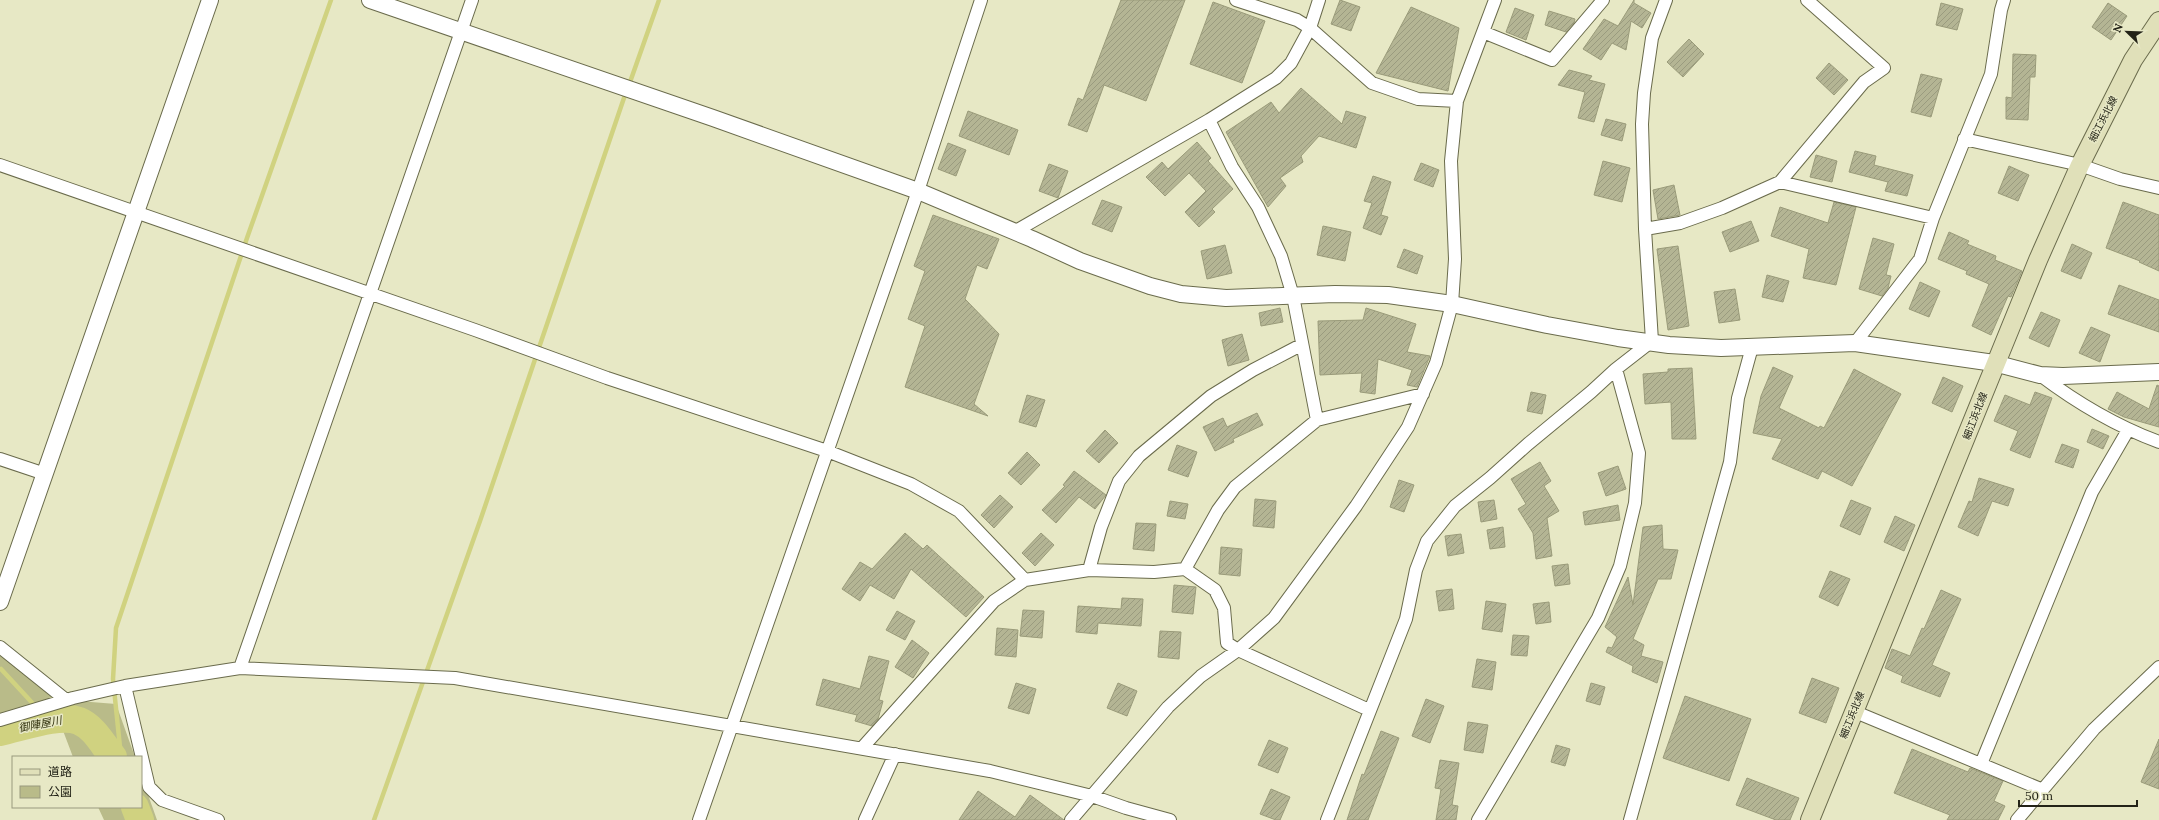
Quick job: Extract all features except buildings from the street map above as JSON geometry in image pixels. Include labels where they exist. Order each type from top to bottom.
[{"type":"main road","name":"細江浜北線","points":[[1810,820],[1853,711],[1976,415],[1994,363],[2080,165],[2133,60],[2159,21]]},
{"type":"street","points":[[0,602],[210,0]]},
{"type":"street","points":[[370,0],[918,191],[1080,262],[1150,286],[1181,294],[1226,298],[1388,295],[1452,304],[1590,333],[1652,341],[1669,345],[1721,348],[1855,343],[1935,353],[1994,363],[2040,375],[2064,376],[2159,372]]},
{"type":"street","points":[[240,668],[472,0]]},
{"type":"street","points":[[699,820],[826,451],[918,191],[981,0]]},
{"type":"street","points":[[1236,0],[1297,20],[1310,28],[1372,83],[1418,99],[1456,101]]},
{"type":"street","points":[[1014,232],[1209,120],[1276,78],[1291,63],[1310,28],[1319,0]]},
{"type":"street","points":[[1071,820],[1168,707],[1201,676],[1238,650],[1274,618],[1342,525],[1408,427],[1436,363],[1452,304],[1455,259],[1451,161],[1456,101],[1495,0]]},
{"type":"street","points":[[1483,32],[1552,60],[1603,0]]},
{"type":"street","points":[[1652,341],[1644,229],[1642,172],[1644,93],[1652,38],[1666,0]]},
{"type":"street","points":[[1644,229],[1680,223],[1722,208],[1780,182],[1864,82],[1884,68],[1807,0]]},
{"type":"street","points":[[1855,343],[1920,260],[1933,218],[1991,74],[2001,10],[2004,0]]},
{"type":"street","points":[[1209,120],[1232,167],[1264,221],[1281,256],[1293,296],[1301,345],[1317,420]]},
{"type":"street","points":[[1964,139],[2080,165],[2120,179],[2159,188]]},
{"type":"street","points":[[0,165],[544,355],[614,381],[826,451],[911,484],[959,511],[1025,580]]},
{"type":"street","points":[[1780,182],[1933,218]]},
{"type":"street","points":[[1327,820],[1406,619],[1416,570],[1427,541],[1454,506],[1490,478],[1528,444],[1591,392],[1616,368],[1652,341]]},
{"type":"street","points":[[1089,570],[1101,527],[1120,481],[1139,456],[1211,396],[1253,370],[1301,345]]},
{"type":"street","points":[[1630,820],[1730,462],[1738,398],[1752,347]]},
{"type":"street","points":[[1478,820],[1598,618],[1620,566],[1635,503],[1639,453],[1616,368]]},
{"type":"street","points":[[2040,375],[2090,409],[2128,430],[2159,442]]},
{"type":"street","points":[[1185,569],[1218,510],[1235,487],[1317,420],[1423,394]]},
{"type":"street","points":[[1981,764],[2092,492],[2128,430]]},
{"type":"street","points":[[0,459],[45,474]]},
{"type":"street","points":[[862,748],[994,601],[1025,580],[1089,570],[1154,572],[1185,569],[1215,590],[1224,608],[1227,643],[1238,650],[1369,710]]},
{"type":"street","points":[[0,647],[66,700]]},
{"type":"street","points":[[2017,820],[2094,729],[2159,667]]},
{"type":"street","points":[[0,720],[66,700],[125,686],[240,668],[455,678],[990,771],[1092,796],[1126,808],[1170,820]]},
{"type":"street","points":[[125,686],[142,756]]},
{"type":"street","points":[[1853,711],[2043,790]]},
{"type":"street","points":[[865,820],[895,754]]},
{"type":"street","points":[[142,758],[149,787],[162,800],[218,820]]},
{"type":"green space","points":[[0,654],[66,700],[116,704],[135,756],[73,756],[62,728],[0,722]]},
{"type":"green space","points":[[142,778],[157,820],[104,820],[98,808],[142,808]]},
{"type":"waterway","points":[[121,756],[113,679],[116,628],[247,238],[331,0]]},
{"type":"waterway","points":[[629,85],[659,0]]},
{"type":"waterway","points":[[374,820],[480,521],[626,92]]},
{"type":"waterway","points":[[1,669],[49,721]]},
{"type":"waterway","name":"御陣屋川","points":[[0,732],[40,722],[71,719],[79,721],[89,727],[112,756]]},
{"type":"waterway","name":"御陣屋川","points":[[135,808],[140,820]]}]
